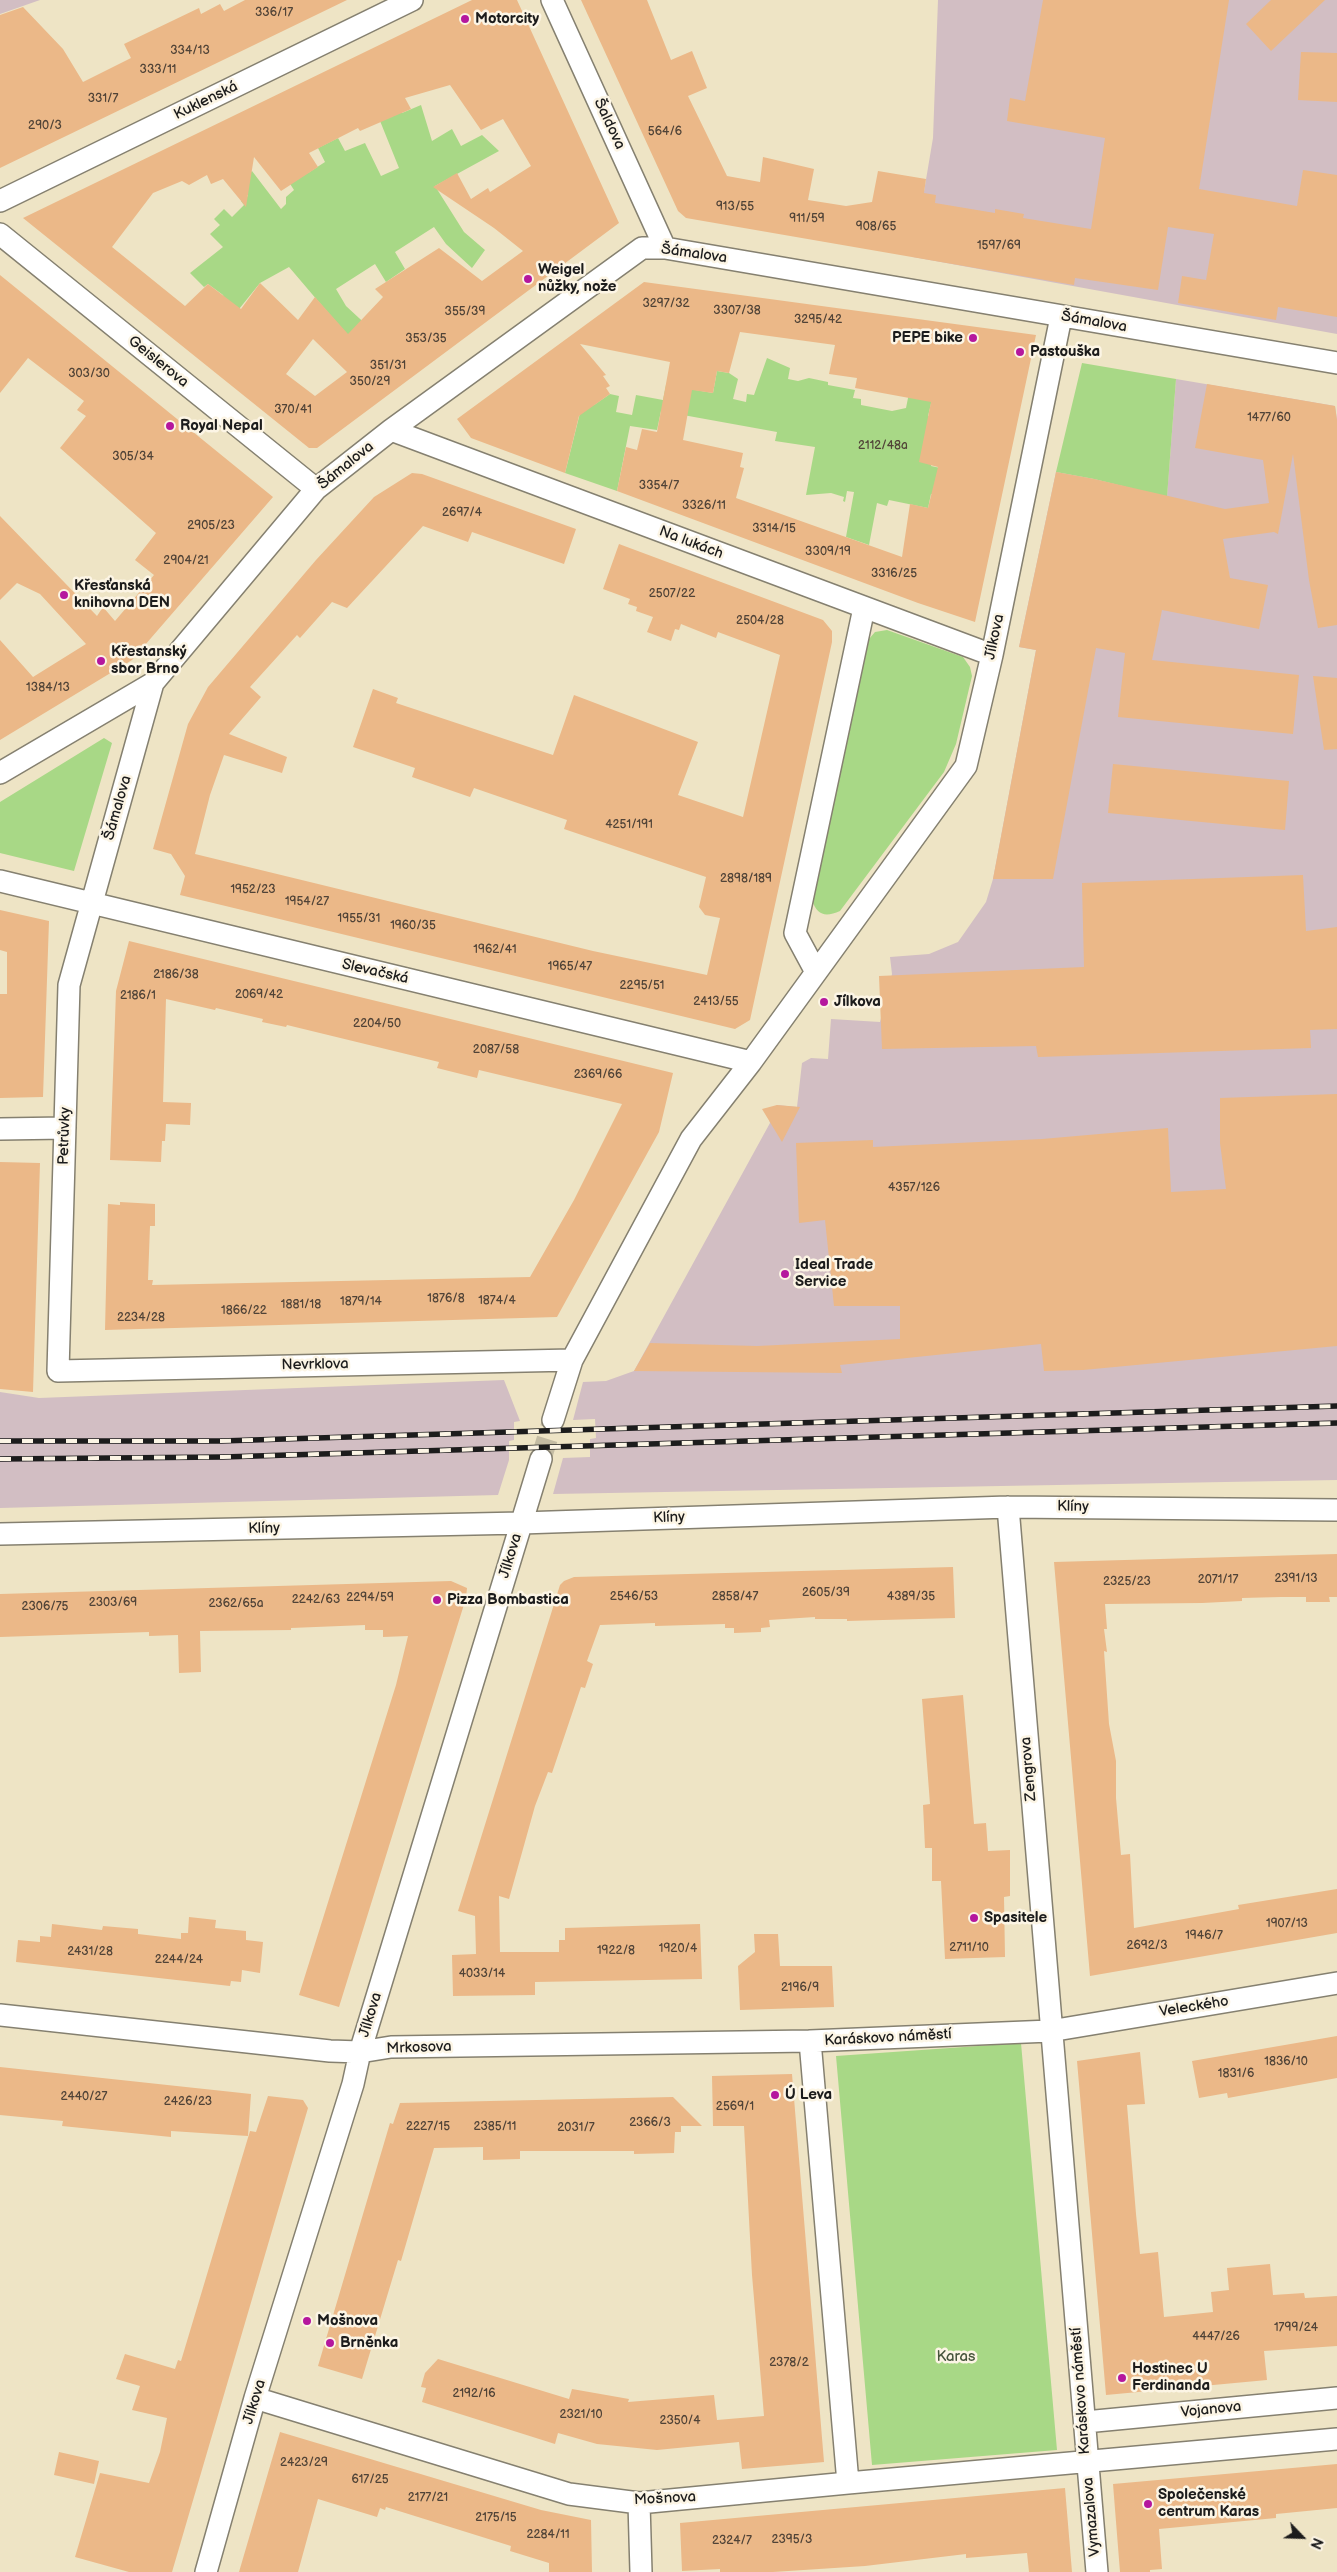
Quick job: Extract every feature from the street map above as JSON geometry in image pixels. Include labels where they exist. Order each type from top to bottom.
[{"type":"street","name":"Kuklenská","points":[[0,201],[412,0]]},
{"type":"street","name":"Šaldova","points":[[552,0],[665,248]]},
{"type":"street","name":"Geislerova","points":[[0,234],[316,489]]},
{"type":"street","name":"Šámalova","points":[[0,773],[153,683],[316,489],[391,430],[642,248],[665,248],[1337,364]]},
{"type":"street","name":"Jílkova","points":[[553,1420],[572,1360],[691,1140],[751,1062],[966,766],[992,655],[1061,317]]},
{"type":"street","name":"Na lukách","points":[[391,430],[992,655]]},
{"type":"street","points":[[816,972],[794,932],[864,608]]},
{"type":"street","name":"Šámalova","points":[[91,903],[153,683]]},
{"type":"street","name":"Slevačská","points":[[0,881],[751,1062]]},
{"type":"street","name":"Petrůvky","points":[[58,1370],[70,985],[91,903]]},
{"type":"street","points":[[0,1129],[65,1128]]},
{"type":"street","name":"Nevrklova","points":[[58,1370],[572,1360]]},
{"type":"street","name":"Jílkova","points":[[206,2572],[256,2398],[353,2084],[360,2052],[541,1459]]},
{"type":"street","name":"Klíny","points":[[0,1534],[521,1523],[1008,1507],[1337,1510]]},
{"type":"street","name":"Zengrova","points":[[1008,1507],[1050,2031]]},
{"type":"street","name":"Veleckého","points":[[1050,2031],[1337,1983]]},
{"type":"street","name":"Mrkosova","points":[[0,2016],[330,2051],[360,2052],[391,2048],[810,2041]]},
{"type":"street","name":"Karáskovo náměstí","points":[[1050,2031],[1088,2462],[848,2482],[810,2041],[1050,2031]]},
{"type":"street","name":"Mošnova","points":[[256,2398],[569,2494],[639,2503],[848,2482]]},
{"type":"street","name":"Vojanova","points":[[1085,2422],[1337,2398]]},
{"type":"street","points":[[1088,2462],[1337,2438]]},
{"type":"street","name":"Vymazalova","points":[[1088,2462],[1097,2572]]},
{"type":"street","points":[[639,2503],[641,2572]]},
{"type":"shaded area","points":[[0,0],[40,0],[0,14]]},
{"type":"shaded area","points":[[938,0],[1337,0],[1337,334],[913,257],[933,138]]},
{"type":"shaded area","points":[[1176,379],[1335,406],[1337,420],[1337,1480],[553,1494],[563,1458],[590,1457],[590,1439],[596,1438],[595,1419],[573,1420],[583,1382],[606,1381],[634,1371],[770,1123],[767,1111],[777,1105],[797,1107],[802,1063],[811,1058],[828,1059],[831,1019],[880,1022],[892,974],[890,957],[929,954],[958,942],[986,902],[993,879],[1036,650],[1019,647],[1056,472],[1167,496]]},
{"type":"shaded area","points":[[504,1380],[520,1421],[514,1422],[514,1440],[509,1441],[509,1460],[498,1495],[0,1508],[0,1392],[39,1398]]},
{"type":"green space","points":[[421,105],[432,141],[452,129],[461,146],[482,135],[499,151],[435,186],[464,232],[485,250],[472,268],[446,244],[434,227],[395,252],[405,269],[386,282],[375,264],[336,289],[346,306],[372,330],[358,348],[289,267],[260,283],[231,319],[223,295],[208,284],[204,287],[190,273],[223,247],[210,234],[220,225],[214,219],[224,209],[232,217],[244,205],[241,201],[248,196],[243,179],[252,171],[281,209],[286,204],[286,197],[294,190],[285,176],[308,173],[325,162],[318,148],[338,138],[345,151],[365,143],[381,176],[399,168],[374,106],[402,113]]},
{"type":"green space","points":[[767,358],[790,368],[788,379],[798,381],[809,378],[828,382],[828,385],[855,390],[853,398],[861,399],[861,405],[892,411],[906,408],[910,388],[932,400],[928,416],[950,421],[936,443],[931,466],[945,469],[939,496],[931,494],[928,508],[889,500],[887,506],[877,503],[869,545],[846,537],[854,492],[847,491],[845,502],[843,501],[844,497],[831,493],[806,495],[815,447],[775,441],[777,432],[661,411],[657,430],[630,426],[617,491],[565,473],[582,405],[590,399],[594,405],[610,394],[619,396],[616,412],[632,415],[636,395],[663,400],[666,385],[713,393],[717,371],[729,373],[738,379],[733,399],[746,402],[747,394],[754,395]]},
{"type":"green space","points":[[1082,363],[1176,379],[1167,497],[1094,479],[1056,472]]},
{"type":"green space","points":[[887,630],[963,657],[970,667],[972,676],[956,744],[944,772],[840,911],[823,914],[819,912],[812,900],[869,639],[875,632]]},
{"type":"green space","points":[[104,738],[112,743],[74,871],[0,853],[0,802]]},
{"type":"green space","name":"Karas","points":[[1021,2043],[1057,2450],[872,2465],[836,2056]]},
{"type":"building","points":[[245,0],[347,0],[0,168],[0,15],[23,7],[63,49],[83,82],[131,58],[124,44],[199,8],[201,14],[220,4],[224,11]]},
{"type":"building","points":[[472,0],[517,0],[619,223],[317,448],[309,448],[23,218]],"holes":[[[450,85],[481,130],[503,119],[531,166],[490,192],[488,188],[471,199],[457,173],[433,187],[494,228],[523,251],[482,281],[439,248],[375,289],[383,297],[348,334],[315,297],[298,320],[260,283],[241,309],[208,284],[185,306],[112,247],[153,193],[182,181],[189,185],[207,175],[211,184],[223,179],[246,207],[254,157],[281,191],[318,167],[309,153],[358,128],[360,131],[411,109],[405,98]],[[313,339],[347,372],[315,396],[286,374]]]},
{"type":"building","points":[[581,0],[647,0],[671,60],[692,51],[707,88],[688,96],[727,176],[760,182],[763,157],[814,169],[808,200],[846,206],[872,202],[878,171],[926,179],[924,193],[936,195],[935,203],[995,213],[995,209],[1024,214],[1023,218],[1091,229],[1105,138],[1007,121],[1010,98],[1025,101],[1043,0],[1229,0],[1199,189],[1297,206],[1303,170],[1337,175],[1337,317],[1278,307],[1276,320],[1178,303],[1182,276],[1206,280],[1214,234],[1168,227],[1158,290],[1075,278],[1074,285],[686,218],[678,211]]},
{"type":"building","points":[[1271,0],[1325,0],[1271,51],[1246,24]]},
{"type":"building","points":[[1301,52],[1337,53],[1337,102],[1298,100]]},
{"type":"building","points":[[0,275],[273,497],[132,660],[0,740],[0,640],[33,677],[86,644],[40,594],[17,583],[0,600],[0,516],[97,616],[103,607],[115,621],[154,575],[135,560],[156,533],[60,448],[86,416],[77,410],[84,401],[28,358],[0,393]]},
{"type":"building","points":[[644,282],[1036,335],[975,622],[918,603],[617,491],[626,447],[637,450],[642,429],[657,432],[670,362],[580,344],[606,375],[603,376],[610,386],[606,388],[610,394],[579,416],[565,473],[471,438],[457,419]],"holes":[[[740,332],[835,345],[829,374],[857,378],[855,388],[931,402],[919,462],[938,467],[928,508],[910,504],[902,557],[736,498],[744,468],[740,467],[743,453],[683,440],[692,390],[713,393],[717,371],[729,373]]]},
{"type":"building","points":[[1207,384],[1335,406],[1337,420],[1337,625],[1318,628],[1309,580],[1293,454],[1278,534],[1274,532],[1223,539],[1230,578],[1268,585],[1259,629],[1162,610],[1152,660],[1299,675],[1293,734],[1118,717],[1125,653],[1096,648],[1053,879],[993,879],[1036,650],[1019,647],[1056,472],[1225,509],[1269,503],[1263,460],[1195,448]]},
{"type":"building","points":[[412,473],[422,474],[576,529],[564,564],[472,532],[468,542],[423,526],[347,608],[332,602],[300,638],[297,635],[250,687],[261,697],[229,734],[287,757],[282,773],[224,755],[210,795],[195,854],[593,951],[707,975],[720,918],[705,915],[699,907],[706,877],[564,829],[567,820],[474,788],[470,797],[412,777],[415,768],[353,747],[373,689],[398,698],[396,703],[553,755],[574,695],[698,742],[678,795],[743,817],[780,655],[718,632],[716,638],[681,624],[679,630],[675,629],[671,641],[647,632],[653,617],[636,611],[637,607],[628,604],[630,599],[603,589],[619,544],[823,620],[832,631],[832,642],[750,1020],[735,1029],[180,895],[185,876],[171,854],[153,849],[188,724],[208,687],[316,560],[374,497]]},
{"type":"building","points":[[1313,676],[1337,678],[1337,749],[1324,750]]},
{"type":"building","points":[[1113,764],[1289,781],[1285,830],[1108,813]]},
{"type":"building","points":[[1303,875],[1306,931],[1337,927],[1337,1029],[1310,1030],[1311,1048],[1038,1057],[1036,1046],[882,1049],[879,976],[1084,967],[1082,883]]},
{"type":"building","points":[[0,910],[49,921],[43,1097],[0,1098],[0,994],[7,994],[7,952],[0,950]]},
{"type":"building","points":[[129,941],[673,1073],[659,1132],[557,1317],[105,1330],[108,1204],[120,1205],[120,1202],[155,1204],[155,1226],[150,1226],[148,1280],[153,1280],[152,1285],[530,1277],[574,1200],[622,1104],[479,1070],[477,1078],[437,1068],[439,1062],[287,1025],[286,1027],[262,1022],[263,1019],[216,1008],[215,1010],[166,999],[163,1102],[191,1103],[190,1125],[166,1124],[165,1141],[162,1141],[161,1162],[110,1160],[116,991]]},
{"type":"building","points":[[1337,1094],[1337,1346],[1083,1370],[1044,1371],[1041,1344],[840,1365],[842,1373],[634,1371],[650,1343],[757,1346],[900,1339],[900,1306],[834,1306],[825,1220],[799,1223],[796,1143],[873,1140],[873,1147],[1042,1139],[1168,1128],[1171,1192],[1226,1189],[1220,1143],[1220,1098]]},
{"type":"building","points":[[777,1105],[800,1107],[782,1142],[762,1109]]},
{"type":"building","points":[[0,1162],[40,1163],[33,1392],[0,1389]]},
{"type":"building","points":[[1337,1554],[1337,1597],[1329,1597],[1330,1602],[1306,1602],[1306,1597],[1281,1597],[1242,1598],[1242,1601],[1202,1603],[1105,1604],[1107,1629],[1104,1629],[1107,1652],[1104,1651],[1109,1724],[1116,1761],[1116,1798],[1121,1855],[1130,1854],[1134,1928],[1239,1909],[1238,1905],[1337,1889],[1337,1933],[1090,1976],[1054,1562]]},
{"type":"building","points":[[953,1567],[955,1618],[847,1621],[847,1619],[815,1619],[815,1617],[769,1620],[770,1627],[761,1628],[761,1632],[734,1633],[734,1628],[725,1628],[725,1624],[655,1626],[655,1623],[600,1625],[587,1661],[593,1664],[585,1688],[581,1687],[552,1773],[548,1772],[535,1806],[509,1899],[499,1896],[500,1952],[559,1952],[559,1940],[565,1940],[565,1928],[700,1924],[702,1979],[535,1982],[535,1995],[453,1996],[452,1955],[476,1954],[475,1916],[458,1911],[560,1585],[564,1581],[574,1577]]},
{"type":"building","points":[[451,1581],[467,1588],[466,1598],[339,2007],[299,1995],[396,1685],[408,1636],[383,1637],[383,1630],[365,1630],[365,1625],[291,1628],[291,1630],[200,1631],[201,1672],[179,1673],[178,1635],[149,1636],[149,1632],[0,1637],[0,1594]]},
{"type":"building","points":[[963,1695],[974,1824],[986,1823],[988,1851],[1010,1850],[1010,1896],[1004,1897],[1005,1957],[945,1959],[941,1881],[932,1881],[932,1848],[925,1848],[923,1805],[930,1804],[922,1699]]},
{"type":"building","points":[[189,1917],[216,1920],[215,1928],[246,1931],[246,1940],[263,1942],[260,1973],[242,1970],[241,1982],[231,1981],[230,1986],[16,1962],[18,1940],[40,1942],[40,1936],[51,1937],[52,1924],[102,1930],[103,1926],[138,1929],[138,1934],[181,1939],[181,1933],[188,1933]]},
{"type":"building","points":[[754,1934],[778,1934],[780,1966],[832,1966],[834,2007],[740,2010],[738,1966],[755,1952]]},
{"type":"building","points":[[1337,2036],[1337,2078],[1228,2098],[1227,2093],[1199,2098],[1192,2061]]},
{"type":"building","points":[[1140,2052],[1145,2104],[1127,2105],[1136,2214],[1140,2254],[1158,2252],[1164,2317],[1213,2312],[1211,2292],[1229,2290],[1227,2268],[1270,2264],[1273,2295],[1304,2293],[1305,2298],[1337,2296],[1337,2346],[1264,2351],[1267,2380],[1106,2395],[1077,2061]]},
{"type":"building","points":[[0,2067],[251,2094],[248,2136],[171,2131],[171,2137],[62,2126],[63,2121],[0,2115]]},
{"type":"building","points":[[792,2074],[824,2462],[742,2469],[739,2442],[657,2450],[597,2444],[558,2433],[555,2444],[422,2402],[426,2388],[421,2387],[425,2373],[438,2359],[569,2399],[572,2389],[629,2399],[628,2402],[714,2395],[717,2420],[764,2416],[752,2275],[744,2126],[713,2126],[712,2076]]},
{"type":"building","points":[[268,2096],[303,2100],[308,2108],[172,2572],[129,2572],[75,2557],[100,2473],[149,2483],[160,2452],[167,2418],[132,2410],[140,2386],[116,2379],[125,2354],[175,2369],[178,2360],[181,2361],[250,2131],[256,2132]]},
{"type":"building","points":[[673,2097],[702,2126],[681,2126],[681,2132],[675,2132],[674,2153],[634,2154],[634,2151],[520,2151],[520,2159],[483,2160],[483,2147],[434,2148],[401,2261],[398,2260],[362,2379],[318,2366],[390,2123],[393,2124],[400,2103]]},
{"type":"building","points":[[280,2432],[541,2510],[591,2520],[592,2572],[549,2572],[549,2563],[510,2551],[511,2546],[386,2507],[385,2510],[380,2508],[377,2517],[318,2499],[298,2572],[239,2572]]},
{"type":"building","points":[[59,2452],[99,2461],[94,2484],[54,2475]]},
{"type":"building","points":[[1337,2464],[1337,2508],[1276,2514],[1276,2518],[1159,2529],[1162,2569],[1150,2570],[1150,2572],[1120,2572],[1113,2484]]},
{"type":"building","points":[[1065,2488],[1072,2572],[1029,2572],[1027,2553],[966,2558],[966,2554],[865,2566],[773,2572],[720,2572],[720,2569],[682,2571],[680,2523]]},
{"type":"tunnel","points":[[541,1459],[553,1420]]},
{"type":"railway","points":[[0,1441],[221,1441],[1337,1406]]},
{"type":"railway","points":[[0,1459],[223,1457],[1337,1423]]},
{"type":"place","name":"Motorcity","points":[[465,19]]},
{"type":"place","name":"Weigel nůžky, nože","points":[[528,279]]},
{"type":"place","name":"PEPE bike","points":[[973,338]]},
{"type":"place","name":"Pastouška","points":[[1020,352]]},
{"type":"place","name":"Royal Nepal","points":[[170,426]]},
{"type":"place","name":"Křesťanská knihovna DEN","points":[[64,595]]},
{"type":"place","name":"Křestanský sbor Brno","points":[[101,661]]},
{"type":"place","name":"Jílkova","points":[[824,1002]]},
{"type":"place","name":"Ideal Trade Service","points":[[785,1274]]},
{"type":"place","name":"Pizza Bombastica","points":[[437,1600]]},
{"type":"place","name":"Spasitele","points":[[974,1918]]},
{"type":"place","name":"Ú Leva","points":[[775,2095]]},
{"type":"place","name":"Mošnova","points":[[307,2321]]},
{"type":"place","name":"Brněnka","points":[[330,2343]]},
{"type":"place","name":"Hostinec U Ferdinanda","points":[[1122,2378]]},
{"type":"place","name":"Společenské centrum Karas","points":[[1148,2504]]}]
